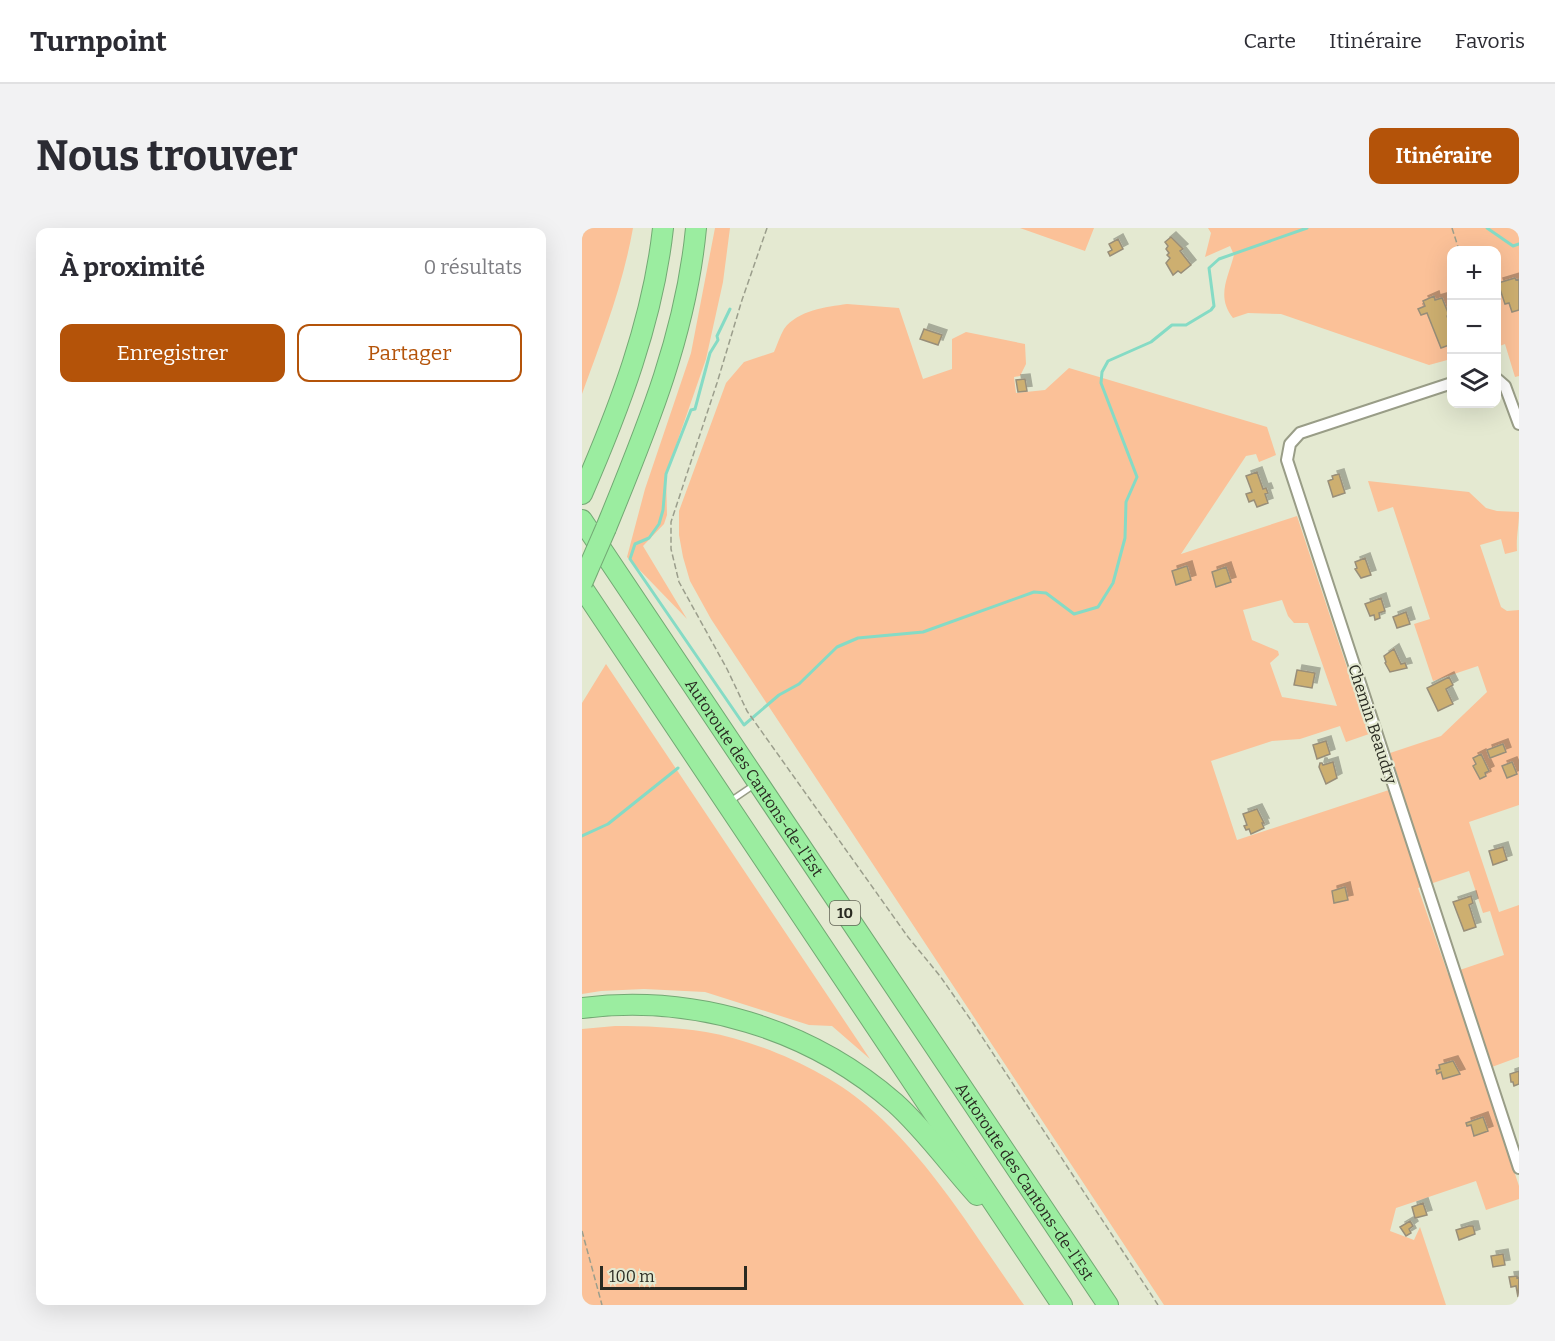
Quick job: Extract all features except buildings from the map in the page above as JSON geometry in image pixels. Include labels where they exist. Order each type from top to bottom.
[{"type":"highway","points":[[582,494],[612,421],[643,330],[656,277],[663,228]]},
{"type":"highway","points":[[582,585],[642,441],[671,359],[686,295],[696,228]]},
{"type":"highway","name":"Autoroute des Cantons-de-l'Est","points":[[582,520],[1108,1305]]},
{"type":"highway","name":"10","points":[[582,585],[1062,1305]]},
{"type":"highway","points":[[582,1008],[644,1004],[700,1010],[762,1026],[824,1054],[865,1080],[905,1113],[1023,1246]]},
{"type":"street","points":[[1501,384],[1510,395],[1519,424]]},
{"type":"street","name":"Chemin Beaudry","points":[[1447,385],[1300,434],[1290,444],[1287,460],[1519,1168]]},
{"type":"lane","points":[[727,803],[758,783]]},
{"type":"path","points":[[767,228],[673,514],[670,527],[674,567],[681,588],[727,669],[747,711],[908,937],[967,1014],[1158,1305]]},
{"type":"path","points":[[1452,228],[1459,246]]},
{"type":"path","points":[[582,1231],[602,1305]]},
{"type":"shaded area","points":[[582,228],[633,228],[618,291],[582,394]]},
{"type":"shaded area","points":[[715,228],[730,228],[723,282],[706,359],[666,474],[667,515],[664,524],[643,546],[687,619],[627,557],[645,489],[691,353]]},
{"type":"shaded area","points":[[1020,228],[1094,228],[1085,251]]},
{"type":"shaded area","points":[[1208,228],[1519,228],[1519,376],[1515,377],[1505,344],[1501,346],[1501,246],[1447,246],[1447,360],[1429,365],[1281,314],[1248,313],[1233,318],[1225,303],[1224,295],[1234,255],[1230,246],[1205,257],[1211,233]]},
{"type":"shaded area","points":[[847,304],[899,308],[923,379],[952,369],[952,339],[966,332],[1025,344],[1026,364],[1020,376],[1014,377],[1016,393],[1045,390],[1069,368],[1267,427],[1276,455],[1259,462],[1256,454],[1246,456],[1181,554],[1297,516],[1369,734],[1346,742],[1340,726],[1300,739],[1272,741],[1211,761],[1237,840],[1401,786],[1390,753],[1441,736],[1487,692],[1478,666],[1433,681],[1414,624],[1430,619],[1393,507],[1378,512],[1368,481],[1469,492],[1486,508],[1519,512],[1517,551],[1505,554],[1501,539],[1480,545],[1501,607],[1507,611],[1519,610],[1519,805],[1469,822],[1499,912],[1519,905],[1519,1057],[1481,1071],[1519,1186],[1519,1199],[1486,1210],[1476,1181],[1396,1208],[1390,1231],[1414,1240],[1420,1227],[1446,1305],[1164,1305],[711,619],[690,581],[679,535],[679,511],[726,383],[744,362],[774,352],[784,329],[797,318],[813,310]],"holes":[[[1282,600],[1288,616],[1294,623],[1308,623],[1337,706],[1282,697],[1270,663],[1279,655],[1278,651],[1252,640],[1243,610]],[[1469,871],[1483,913],[1490,911],[1504,955],[1448,974],[1418,888]]]},
{"type":"shaded area","points":[[606,664],[870,1059],[832,1026],[809,1025],[705,992],[644,989],[582,994],[582,703]]},
{"type":"shaded area","points":[[615,1026],[683,1029],[750,1043],[794,1061],[837,1084],[873,1111],[916,1155],[954,1203],[1024,1305],[582,1305],[582,1029]]},
{"type":"waterway","points":[[730,309],[717,336],[718,340],[710,353],[695,409],[691,410],[666,474],[663,510],[659,524],[649,538],[635,544],[630,559],[744,725],[779,695],[799,684],[837,647],[858,638],[923,632],[1034,592],[1046,593],[1074,614],[1098,607],[1113,583],[1125,538],[1126,502],[1137,477],[1101,383],[1102,372],[1108,361],[1151,342],[1172,325],[1186,325],[1211,310],[1214,306],[1209,268],[1219,259],[1307,228]]},
{"type":"waterway","points":[[1487,228],[1513,246],[1519,244]]},
{"type":"waterway","points":[[582,836],[608,824],[678,768]]}]
